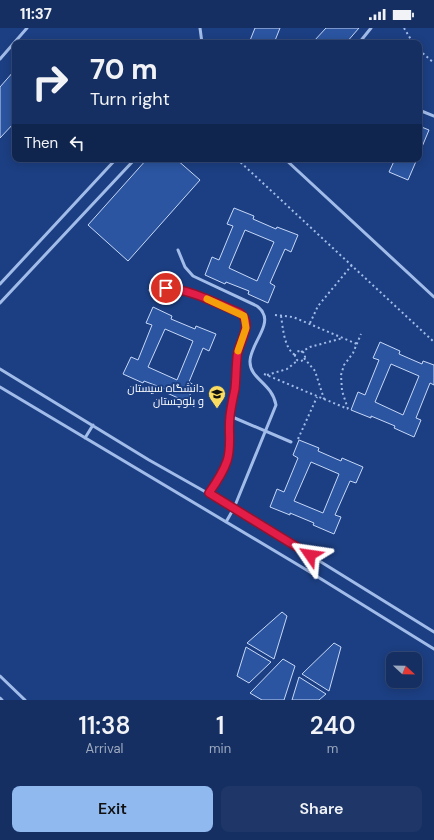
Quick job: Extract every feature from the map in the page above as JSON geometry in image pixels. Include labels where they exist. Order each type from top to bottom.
[{"type":"lane","points":[[17,40],[27,28]]},
{"type":"lane","points":[[200,28],[202,40]]},
{"type":"lane","points":[[361,40],[371,28]]},
{"type":"lane","points":[[0,59],[12,45]]},
{"type":"lane","points":[[422,111],[434,116]]},
{"type":"lane","points":[[0,284],[113,162]]},
{"type":"lane","points":[[0,303],[131,162]]},
{"type":"lane","points":[[288,162],[434,297]]},
{"type":"lane","points":[[178,250],[185,267],[193,276],[257,306],[264,313],[265,320],[250,361],[254,375],[269,388],[275,397],[276,405],[234,508],[226,522]]},
{"type":"lane","points":[[150,290],[166,288],[188,291],[244,316],[246,328],[237,354],[235,387],[230,416],[230,448],[228,460],[220,477],[209,493]]},
{"type":"lane","points":[[0,369],[149,460],[234,508],[434,632]]},
{"type":"lane","points":[[0,387],[298,565],[434,650]]},
{"type":"lane","points":[[230,416],[291,442]]},
{"type":"lane","points":[[85,438],[93,425]]},
{"type":"lane","points":[[0,676],[26,700]]},
{"type":"path","points":[[404,28],[411,40]]},
{"type":"path","points":[[422,53],[434,63]]},
{"type":"path","points":[[240,162],[434,342]]},
{"type":"path","points":[[310,323],[318,306],[352,265]]},
{"type":"path","points":[[275,315],[293,317],[310,323],[357,344]]},
{"type":"path","points":[[281,316],[288,344],[297,361]]},
{"type":"path","points":[[304,358],[287,368],[265,374],[348,409],[342,391],[341,375],[344,365],[353,353],[361,334]]},
{"type":"path","points":[[295,355],[298,352],[315,345],[344,338]]},
{"type":"path","points":[[301,352],[315,372],[324,399]]},
{"type":"path","points":[[298,439],[317,396]]},
{"type":"building","points":[[255,28],[280,28],[275,40],[250,40]]},
{"type":"building","points":[[326,28],[359,28],[349,40],[315,40]]},
{"type":"building","points":[[12,73],[12,125],[0,138],[0,87]]},
{"type":"building","points":[[422,127],[429,130],[422,147]]},
{"type":"building","points":[[144,162],[179,162],[200,180],[128,261],[88,225]]},
{"type":"building","points":[[394,162],[416,162],[408,180],[389,172]]},
{"type":"building","points":[[234,208],[254,216],[253,219],[276,229],[277,227],[298,235],[291,252],[285,249],[270,283],[275,286],[268,303],[248,294],[249,291],[226,282],[225,284],[205,275],[212,257],[219,260],[233,226],[227,224]],"holes":[[[245,230],[274,242],[257,281],[229,268]]]},
{"type":"building","points":[[153,307],[172,316],[171,319],[195,329],[196,326],[216,334],[209,351],[203,348],[189,382],[194,385],[187,402],[167,393],[168,390],[144,381],[143,383],[123,374],[131,357],[138,360],[152,325],[146,323]],"holes":[[[165,329],[193,341],[177,380],[148,367]]]},
{"type":"building","points":[[380,342],[400,351],[399,354],[422,364],[423,361],[434,365],[434,385],[430,383],[416,418],[421,420],[414,437],[394,428],[395,426],[351,410],[358,392],[365,395],[379,360],[373,358]],"holes":[[[391,364],[419,376],[403,415],[375,402]]]},
{"type":"building","points":[[299,440],[319,448],[318,451],[341,461],[342,458],[363,467],[356,483],[350,481],[335,515],[341,517],[334,534],[313,525],[314,523],[270,507],[277,489],[284,492],[298,458],[293,455]],"holes":[[[311,462],[339,474],[323,513],[294,501]]]},
{"type":"building","points":[[282,612],[287,616],[274,659],[247,643]]},
{"type":"building","points":[[334,643],[341,647],[329,691],[302,674]]},
{"type":"building","points":[[246,647],[271,662],[249,683],[237,676]]},
{"type":"building","points":[[283,659],[295,666],[284,700],[262,700],[250,693]]},
{"type":"building","points":[[299,677],[326,694],[319,700],[292,700]]},
{"type":"slow traffic","points":[[207,299],[244,316],[246,328],[238,351]]},
{"type":"place","name":"دانشگاه سیستان و بلوچستان","points":[[217,409]]},
{"type":"route","points":[[166,288],[188,291],[240,313],[244,316],[246,323],[246,328],[237,354],[235,387],[230,416],[230,448],[228,460],[220,477],[209,493],[310,555]]}]
